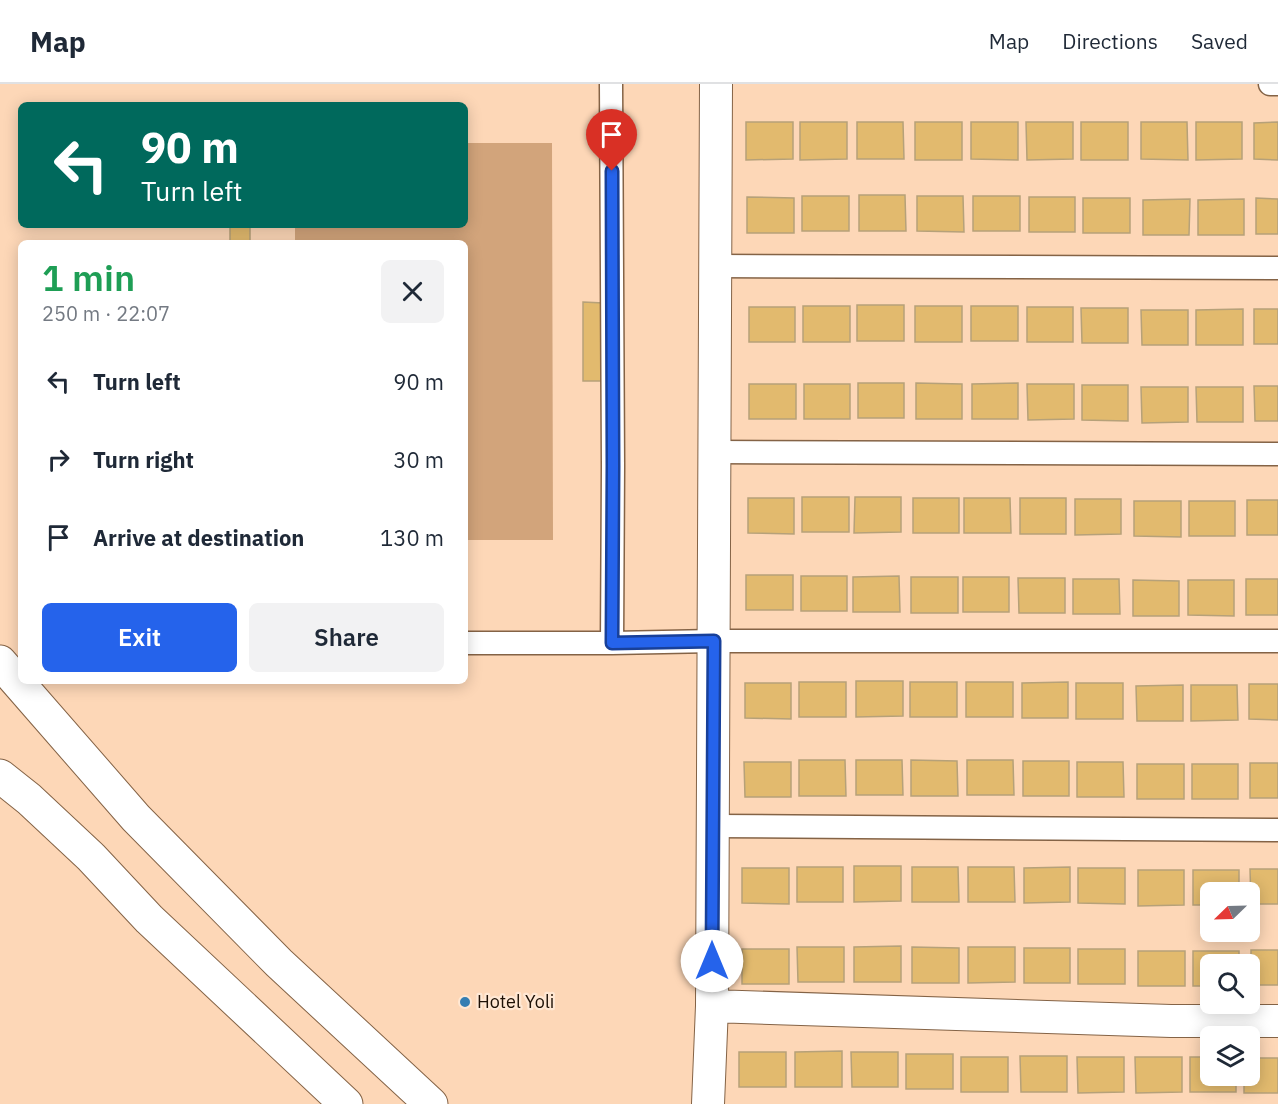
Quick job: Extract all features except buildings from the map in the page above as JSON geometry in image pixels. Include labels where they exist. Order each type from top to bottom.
[{"type":"highway","points":[[0,662],[18,683]]},
{"type":"highway","points":[[19,684],[136,818],[279,963],[430,1104]]},
{"type":"highway","points":[[0,776],[29,799],[91,856],[149,919],[346,1104]]},
{"type":"street","points":[[611,84],[612,643]]},
{"type":"street","points":[[708,1104],[712,1006],[716,84]]},
{"type":"street","points":[[1270,84],[1278,84]]},
{"type":"street","points":[[715,266],[1278,268]]},
{"type":"street","points":[[714,452],[1278,454]]},
{"type":"street","points":[[468,643],[1278,641]]},
{"type":"street","points":[[713,826],[1278,830]]},
{"type":"street","points":[[712,1006],[1171,1021],[1278,1021]]},
{"type":"shaded area","points":[[468,143],[552,143],[553,540],[468,540],[468,240],[295,240],[295,228],[468,228]]},
{"type":"place","name":"Hotel Yoli","points":[[465,1002]]},
{"type":"route","points":[[612,171],[612,643],[714,641],[712,961]]}]
